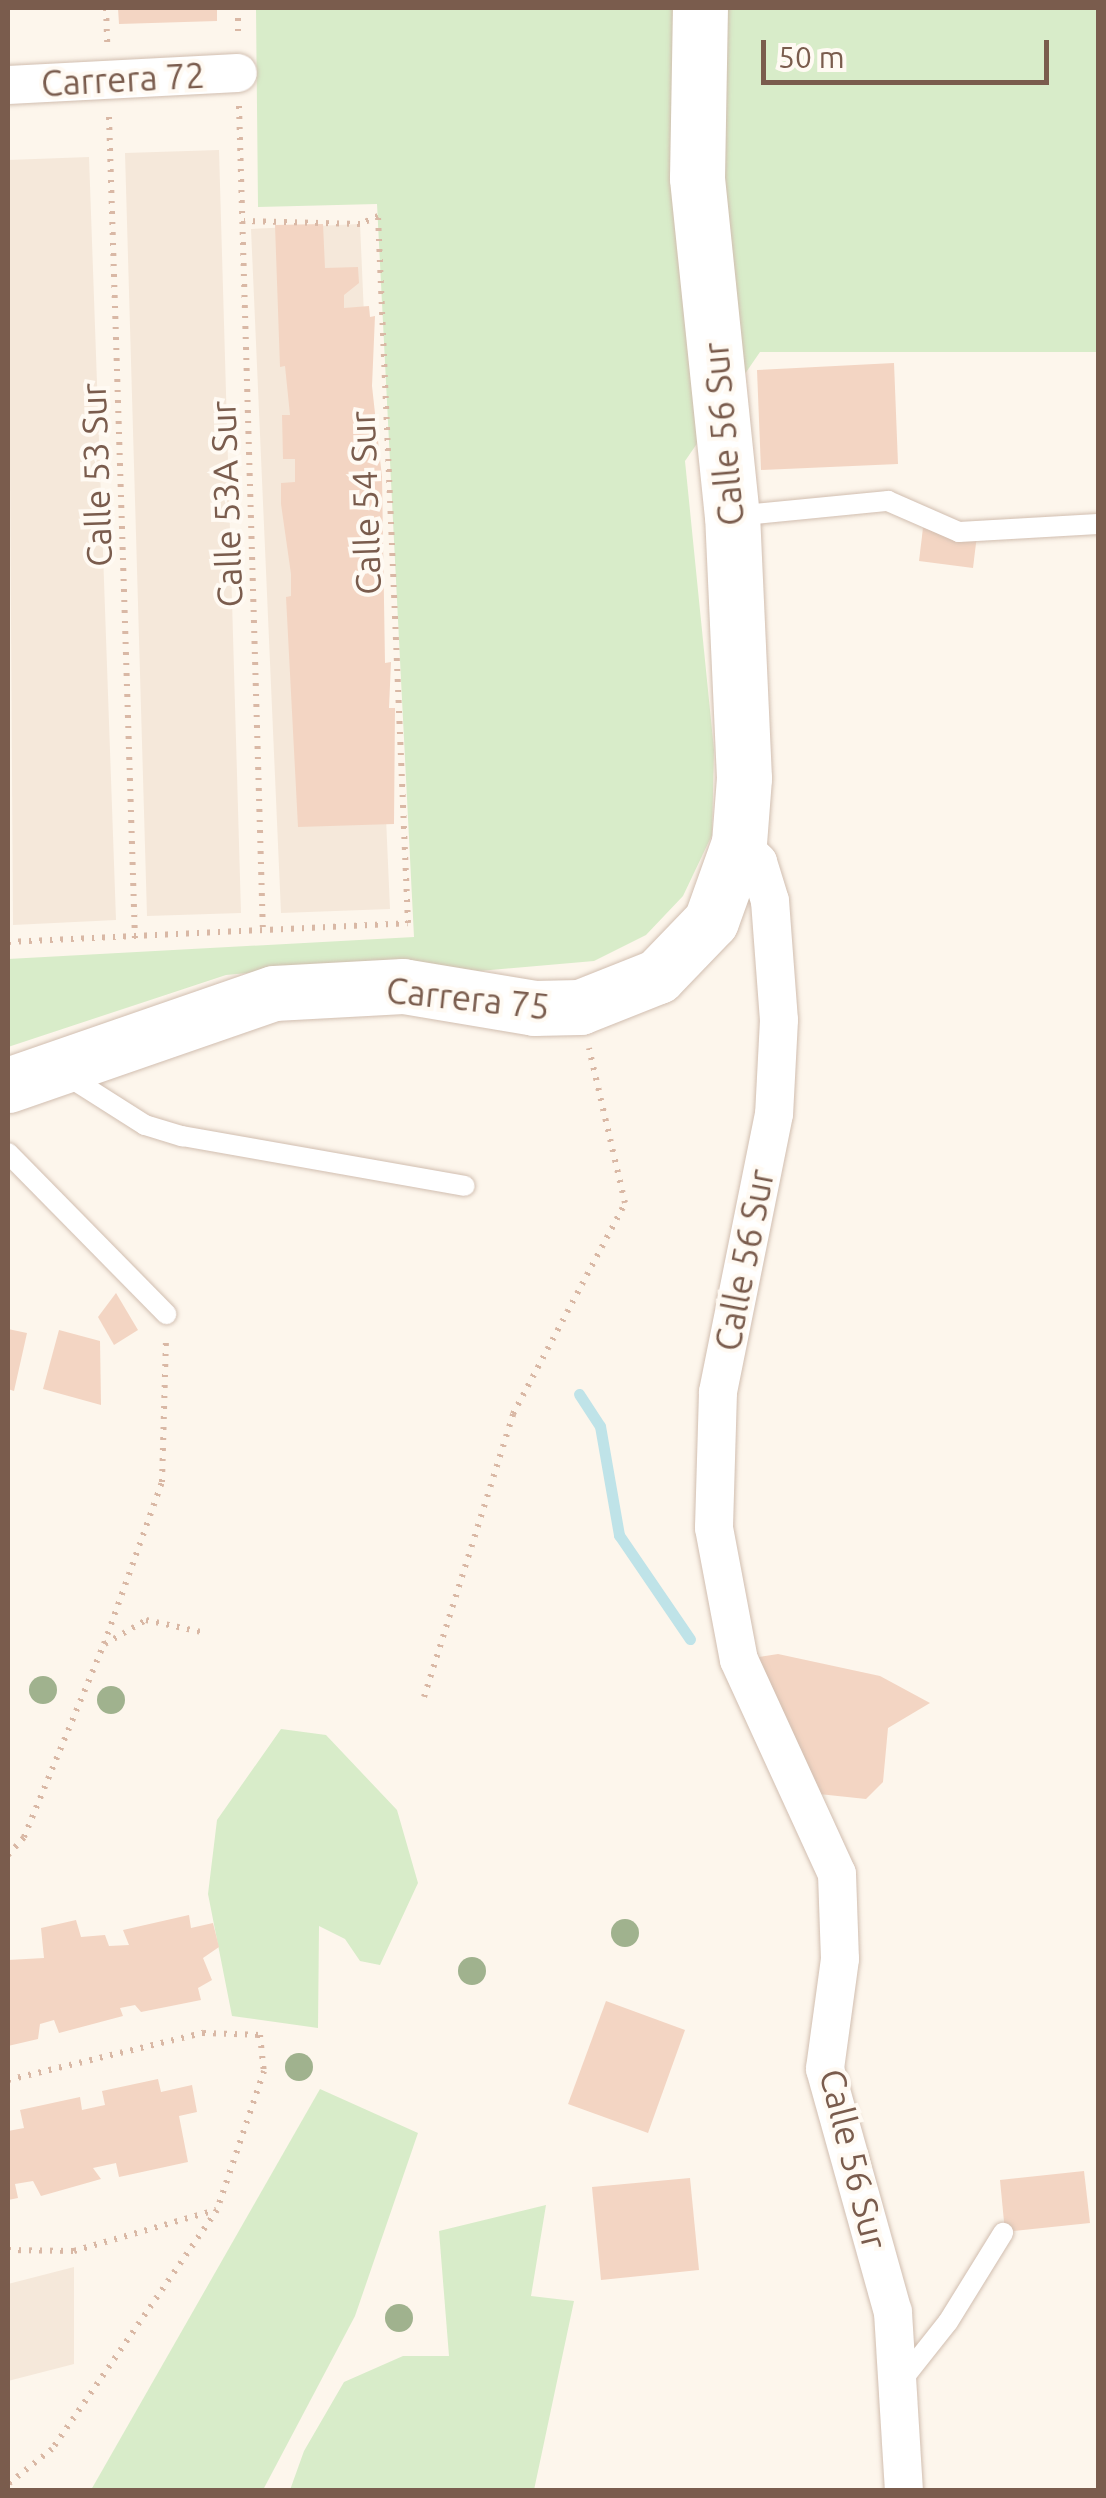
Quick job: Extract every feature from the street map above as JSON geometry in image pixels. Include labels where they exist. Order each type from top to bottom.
[{"type":"street","name":"Calle 56 Sur","points":[[700,8],[697,178],[732,517],[744,778],[739,843],[758,862],[770,901],[779,1020],[774,1114],[718,1392],[714,1528],[739,1660],[838,1874],[840,1959],[825,2069],[894,2312],[904,2490]]},
{"type":"street","name":"Carrera 72","points":[[8,84],[238,72]]},
{"type":"street","name":"Carrera 75","points":[[33,1077],[274,992],[403,986],[534,1008],[580,1007],[658,976],[686,954],[711,921],[739,843]]},
{"type":"lane","points":[[732,517],[888,501],[959,532],[1098,524]]},
{"type":"lane","points":[[33,1077],[145,1125],[182,1136],[465,1186]]},
{"type":"lane","points":[[8,1154],[166,1314]]},
{"type":"lane","points":[[897,2387],[948,2322],[1002,2233]]},
{"type":"path","name":"Calle 53 Sur","points":[[106,8],[136,940]]},
{"type":"path","name":"Calle 53A Sur","points":[[238,72],[263,935]]},
{"type":"path","name":"Calle 54 Sur","points":[[244,221],[360,224],[378,216],[408,924],[263,935]]},
{"type":"path","points":[[8,942],[263,935]]},
{"type":"path","points":[[424,1697],[513,1414],[625,1204],[580,1007]]},
{"type":"path","points":[[8,1855],[24,1837],[104,1644],[162,1482],[166,1314]]},
{"type":"path","points":[[104,1644],[146,1620],[201,1632]]},
{"type":"path","points":[[8,2080],[204,2033],[260,2035],[264,2072],[217,2210],[52,2449],[8,2484]]},
{"type":"path","points":[[8,2250],[74,2251],[217,2210]]},
{"type":"shaded area","points":[[219,150],[241,913],[147,916],[125,153]]},
{"type":"shaded area","points":[[89,157],[116,920],[13,925],[8,160]]},
{"type":"shaded area","points":[[360,224],[390,909],[281,913],[251,229]]},
{"type":"shaded area","points":[[74,2267],[74,2364],[8,2381],[8,2284]]},
{"type":"green space","points":[[256,8],[1098,8],[1098,352],[760,352],[685,461],[714,750],[712,835],[683,896],[646,935],[594,961],[479,971],[396,960],[226,975],[8,1047],[8,959],[414,937],[377,204],[258,207]]},
{"type":"green space","points":[[281,1729],[326,1735],[397,1810],[418,1883],[380,1965],[360,1961],[345,1939],[319,1926],[318,2028],[232,2016],[208,1894],[217,1820]]},
{"type":"green space","points":[[320,2089],[418,2133],[355,2316],[263,2490],[91,2490]]},
{"type":"green space","points":[[546,2205],[531,2296],[574,2301],[534,2490],[290,2490],[304,2451],[344,2382],[403,2356],[449,2356],[439,2231]]},
{"type":"building","points":[[118,8],[217,8],[217,21],[119,24]]},
{"type":"building","points":[[323,224],[325,268],[358,267],[359,283],[344,295],[344,308],[369,306],[370,317],[375,316],[372,386],[382,477],[385,663],[391,662],[389,708],[395,708],[394,824],[298,827],[286,597],[291,596],[291,574],[281,504],[281,483],[295,482],[295,459],[283,459],[282,415],[290,415],[285,366],[280,367],[275,225]]},
{"type":"building","points":[[894,363],[898,464],[761,470],[757,370]]},
{"type":"building","points":[[923,528],[977,535],[973,568],[919,561]]},
{"type":"building","points":[[116,1293],[138,1330],[114,1345],[98,1317]]},
{"type":"building","points":[[8,1329],[27,1333],[14,1391],[8,1389]]},
{"type":"building","points":[[59,1330],[100,1341],[101,1405],[43,1389]]},
{"type":"building","points":[[778,1654],[880,1676],[930,1703],[888,1728],[883,1782],[866,1799],[800,1792],[739,1660]]},
{"type":"building","points":[[189,1915],[191,1928],[213,1923],[219,1947],[203,1958],[212,1980],[198,1988],[201,2000],[141,2012],[135,2005],[120,2008],[123,2016],[59,2033],[54,2020],[40,2024],[38,2039],[8,2046],[8,1960],[44,1958],[41,1928],[76,1920],[81,1937],[105,1935],[109,1946],[129,1945],[123,1930]]},
{"type":"building","points":[[606,2001],[685,2030],[648,2133],[568,2104]]},
{"type":"building","points":[[158,2079],[161,2092],[192,2085],[197,2112],[179,2116],[188,2162],[119,2177],[116,2163],[93,2168],[101,2179],[41,2196],[33,2181],[15,2184],[18,2198],[8,2200],[8,2131],[24,2128],[20,2110],[80,2097],[82,2110],[105,2105],[102,2091]]},
{"type":"building","points":[[1084,2171],[1090,2223],[1005,2232],[1000,2180]]},
{"type":"building","points":[[690,2178],[699,2270],[601,2280],[592,2187]]},
{"type":"waterway","points":[[579,1394],[600,1426],[619,1535],[690,1639]]}]
